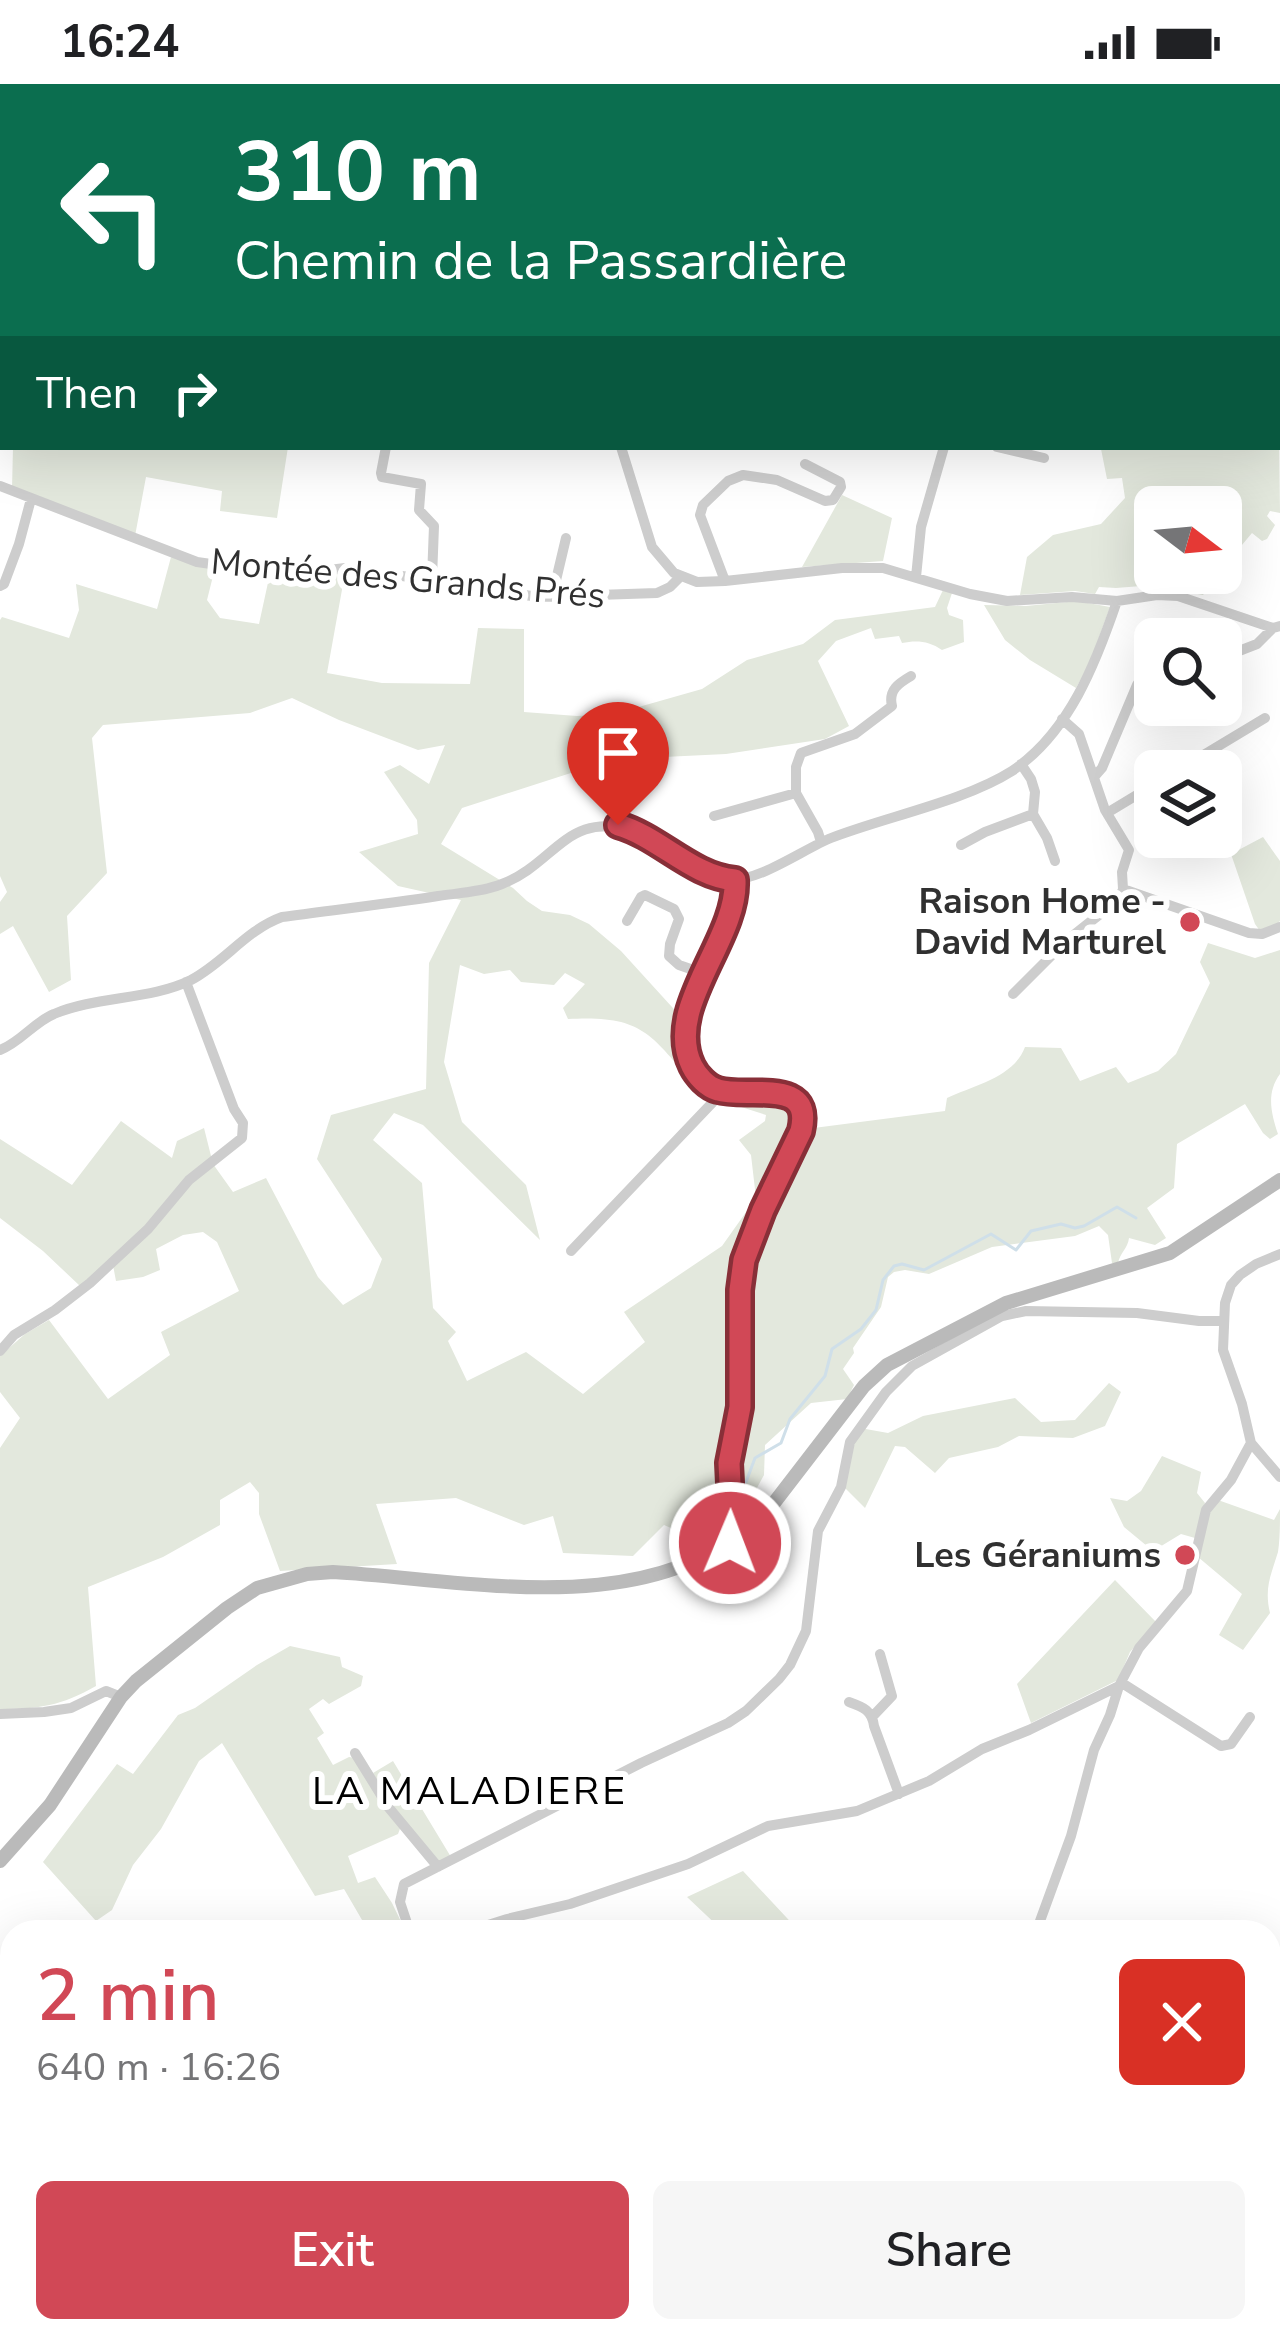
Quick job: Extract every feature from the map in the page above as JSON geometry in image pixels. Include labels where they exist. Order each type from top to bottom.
[{"type":"main road","points":[[0,1861],[50,1805],[121,1697],[167,1654],[257,1588],[332,1572],[577,1587],[624,1580],[712,1554],[764,1516],[874,1376],[904,1355],[999,1312],[1163,1256],[1280,1180]]},
{"type":"street","points":[[385,450],[382,477],[421,484],[419,511],[431,521],[435,533],[432,578]]},
{"type":"street","points":[[622,450],[648,538],[659,558],[680,577],[697,582],[866,567],[1006,602],[1178,596],[1276,627]]},
{"type":"street","points":[[916,577],[921,527],[943,450]]},
{"type":"street","points":[[1010,450],[1044,458]]},
{"type":"street","points":[[724,581],[700,515],[703,505],[728,481],[743,475],[777,480],[832,500],[840,482],[805,464]]},
{"type":"street","name":"Montée des Grands Prés","points":[[0,486],[197,562],[289,575],[345,568],[465,579],[512,593],[552,597],[657,593],[680,577]]},
{"type":"street","points":[[0,586],[19,544],[31,499]]},
{"type":"street","points":[[552,597],[566,538]]},
{"type":"street","points":[[0,1050],[54,1014],[186,982],[222,961],[260,925],[282,916],[503,884],[569,835],[601,826],[640,832],[702,871],[735,880],[821,842],[960,794],[1009,773],[1048,738],[1097,657],[1117,601]]},
{"type":"street","points":[[1242,650],[1276,627]]},
{"type":"street","points":[[821,842],[796,793],[801,753],[855,734],[892,706],[894,688],[911,676]]},
{"type":"street","points":[[1094,776],[1102,768],[1134,693]]},
{"type":"street","points":[[1212,750],[1265,718]]},
{"type":"street","points":[[1013,994],[1065,942],[1119,898],[1123,889],[1129,850],[1107,813],[1079,734],[1062,719]]},
{"type":"street","points":[[1021,764],[1031,778],[1033,814],[1054,861]]},
{"type":"street","points":[[714,815],[796,793]]},
{"type":"street","points":[[1107,813],[1134,797]]},
{"type":"street","points":[[961,844],[1033,814]]},
{"type":"street","points":[[730,1543],[729,1463],[740,1407],[744,1260],[803,1125],[801,1108],[784,1094],[715,1090],[695,1072],[686,1040],[688,1015],[728,919],[735,880]]},
{"type":"street","points":[[1123,889],[1249,933],[1280,927]]},
{"type":"street","points":[[627,921],[645,895],[674,909],[680,919],[669,956],[705,974]]},
{"type":"street","points":[[0,1351],[14,1335],[73,1298],[148,1228],[189,1180],[242,1138],[243,1123],[186,982]]},
{"type":"street","points":[[571,1251],[712,1102],[715,1090]]},
{"type":"street","points":[[1280,1254],[1247,1269],[1232,1285],[1226,1297],[1223,1350],[1251,1443],[1280,1477]]},
{"type":"street","points":[[406,1920],[400,1902],[404,1884],[728,1724],[762,1695],[790,1664],[806,1631],[818,1531],[841,1487],[850,1442],[886,1392],[912,1366],[999,1312],[1137,1313],[1224,1321]]},
{"type":"street","points":[[1040,1920],[1094,1750],[1120,1685],[1139,1648],[1187,1591],[1206,1510],[1232,1480],[1251,1443]]},
{"type":"street","points":[[872,1716],[892,1696],[880,1654]]},
{"type":"street","points":[[1120,1685],[1221,1746],[1231,1744],[1250,1717]]},
{"type":"street","points":[[501,1920],[570,1904],[688,1864],[768,1826],[857,1811],[1120,1685]]},
{"type":"street","points":[[0,1714],[71,1708],[106,1691],[121,1697]]},
{"type":"street","points":[[848,1702],[872,1716],[899,1794]]},
{"type":"street","points":[[355,1754],[389,1808],[438,1867]]},
{"type":"shaded area","points":[[13,450],[288,450],[277,518],[220,511],[222,491],[146,477],[135,536],[12,489]]},
{"type":"shaded area","points":[[1101,450],[1279,450],[1280,513],[1270,511],[1267,516],[1275,525],[1267,539],[1262,541],[1252,533],[1242,545],[1242,486],[1134,486],[1134,587],[1099,587],[1095,594],[1020,595],[1027,557],[1053,535],[1101,524],[1125,498],[1122,478],[1107,479]]},
{"type":"shaded area","points":[[842,495],[892,518],[883,561],[802,567]]},
{"type":"shaded area","points":[[171,557],[215,568],[207,600],[220,618],[259,624],[269,578],[345,573],[327,673],[382,683],[470,684],[478,628],[524,629],[524,712],[614,714],[702,689],[747,660],[803,644],[835,620],[935,607],[943,590],[952,593],[949,615],[963,620],[964,642],[942,650],[923,642],[902,643],[899,636],[875,639],[871,628],[836,641],[818,661],[849,726],[825,739],[726,754],[643,758],[612,777],[605,762],[462,808],[441,844],[542,911],[570,915],[589,924],[621,951],[682,1018],[681,1051],[695,1081],[693,1084],[641,1030],[612,1020],[568,1019],[563,1008],[585,984],[565,973],[554,985],[521,982],[510,970],[484,974],[460,965],[444,1062],[462,1122],[526,1185],[540,1240],[423,1125],[394,1113],[373,1140],[422,1183],[433,1308],[456,1332],[448,1341],[467,1381],[526,1352],[583,1394],[645,1342],[624,1312],[722,1246],[756,1198],[751,1155],[739,1140],[765,1121],[766,1115],[738,1106],[732,1097],[785,1099],[794,1103],[806,1129],[945,1111],[947,1098],[1003,1073],[1025,1047],[1061,1048],[1080,1081],[1116,1067],[1128,1083],[1158,1071],[1176,1054],[1210,983],[1200,962],[1208,943],[1255,958],[1280,950],[1280,1074],[1271,1103],[1278,1134],[1270,1139],[1263,1133],[1245,1104],[1177,1144],[1174,1188],[1147,1208],[1166,1238],[1155,1245],[1129,1238],[1118,1263],[1112,1263],[1108,1235],[1099,1226],[1075,1236],[992,1247],[929,1274],[894,1272],[888,1277],[881,1307],[843,1369],[854,1385],[847,1399],[811,1403],[765,1445],[764,1475],[741,1517],[718,1498],[680,1532],[664,1525],[633,1556],[563,1553],[553,1516],[524,1525],[456,1498],[376,1504],[397,1564],[280,1571],[259,1514],[259,1493],[250,1482],[220,1500],[220,1525],[163,1557],[88,1587],[96,1686],[50,1705],[0,1709],[0,1448],[20,1418],[0,1392],[0,1356],[49,1320],[108,1399],[170,1355],[161,1332],[239,1291],[217,1242],[203,1232],[183,1235],[156,1249],[160,1270],[116,1281],[112,1260],[80,1286],[0,1218],[0,1139],[72,1185],[121,1121],[172,1158],[177,1141],[204,1128],[213,1164],[233,1192],[266,1178],[318,1277],[343,1305],[371,1288],[382,1259],[317,1159],[331,1115],[426,1089],[429,963],[461,900],[398,886],[359,852],[418,834],[417,820],[384,772],[400,765],[429,784],[445,745],[418,750],[292,698],[250,713],[103,725],[92,738],[107,873],[67,916],[71,980],[49,992],[13,926],[0,934],[0,902],[7,892],[0,876],[0,620],[69,638],[79,610],[76,584],[157,609]]},
{"type":"shaded area","points":[[1077,601],[1110,607],[1076,688],[1005,640],[984,605],[1026,606]]},
{"type":"shaded area","points":[[1263,837],[1280,861],[1280,921],[1274,927],[1260,931],[1255,924],[1232,858],[1242,858],[1242,848]]},
{"type":"shaded area","points":[[1109,1383],[1121,1392],[1105,1426],[1073,1438],[1019,1436],[998,1447],[949,1458],[935,1473],[905,1447],[895,1446],[865,1508],[844,1487],[860,1428],[888,1433],[923,1416],[1015,1398],[1041,1422],[1075,1420]]},
{"type":"shaded area","points":[[1162,1456],[1201,1472],[1197,1493],[1205,1503],[1195,1538],[1181,1534],[1153,1551],[1124,1527],[1110,1498],[1127,1501],[1141,1491]]},
{"type":"shaded area","points":[[1218,1500],[1274,1520],[1280,1509],[1278,1552],[1268,1589],[1270,1613],[1243,1650],[1219,1635],[1242,1594],[1198,1557],[1206,1518]]},
{"type":"shaded area","points":[[1115,1580],[1156,1622],[1130,1652],[1118,1680],[1031,1723],[1017,1684]]},
{"type":"shaded area","points":[[290,1646],[340,1657],[342,1667],[363,1676],[361,1686],[309,1709],[324,1733],[317,1738],[333,1765],[355,1758],[401,1826],[398,1834],[348,1856],[358,1883],[375,1877],[400,1920],[362,1920],[344,1889],[315,1896],[222,1743],[199,1761],[161,1829],[133,1865],[112,1910],[95,1920],[43,1862],[117,1764],[133,1774],[178,1715]]},
{"type":"shaded area","points":[[393,1761],[451,1857],[440,1862],[394,1810],[373,1773]]},
{"type":"shaded area","points":[[743,1871],[789,1920],[711,1920],[687,1897]]},
{"type":"waterway","points":[[735,1487],[746,1482],[755,1458],[781,1443],[790,1419],[825,1376],[832,1349],[861,1329],[876,1310],[883,1280],[894,1266],[924,1270],[991,1234],[1016,1250],[1031,1231],[1061,1224],[1084,1226],[1117,1207],[1136,1218]]},
{"type":"place","name":"Raison Home - David Marturel","points":[[1190,922]]},
{"type":"place","name":"Les Géraniums","points":[[1185,1555]]},
{"type":"district","name":"LA MALADIERE","points":[[470,1791]]},
{"type":"route","points":[[618,825],[640,832],[710,874],[735,880],[728,919],[688,1015],[687,1052],[700,1078],[715,1090],[784,1094],[801,1108],[803,1117],[801,1131],[752,1236],[741,1274],[740,1407],[729,1463],[730,1543]]}]
